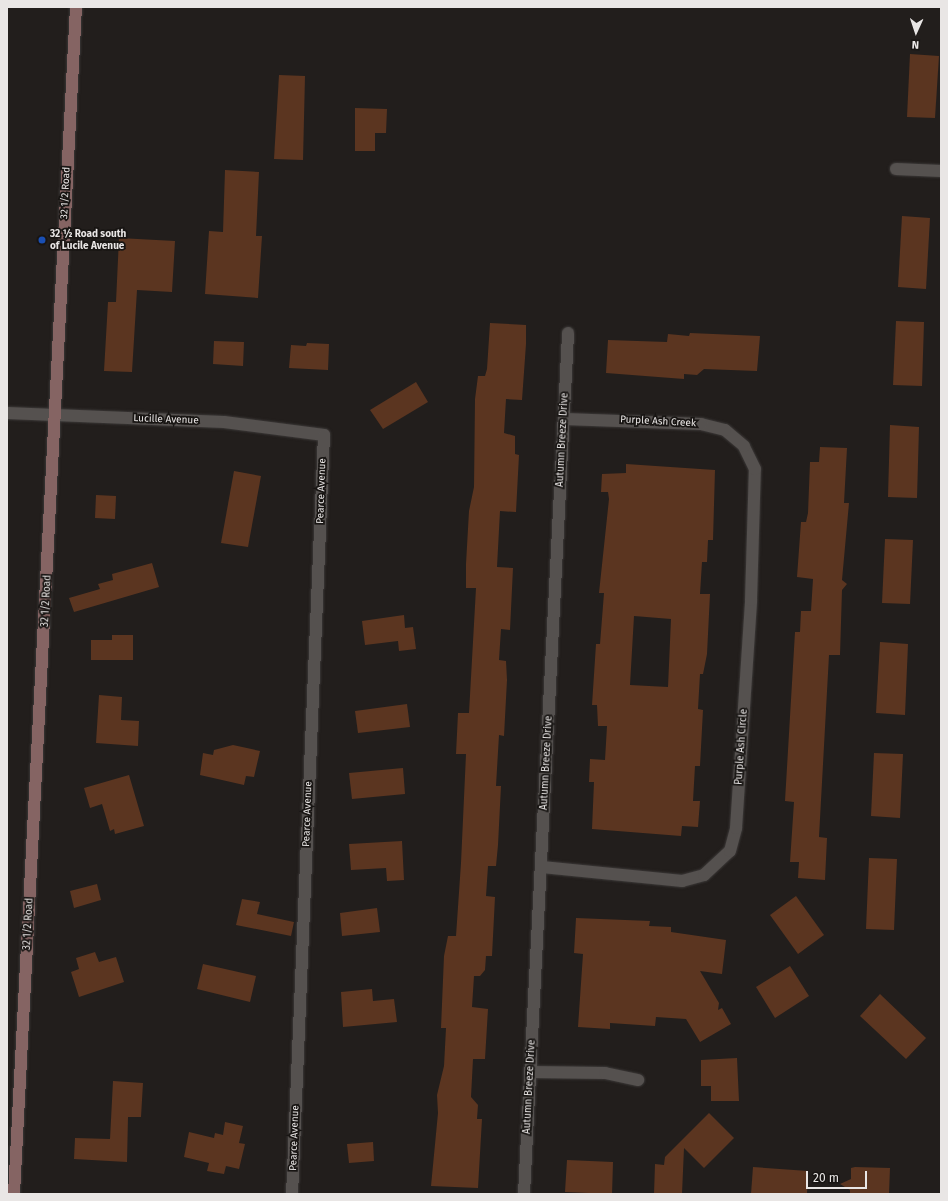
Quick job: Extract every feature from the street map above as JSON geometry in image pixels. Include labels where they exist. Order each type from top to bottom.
[{"type":"street","name":"32 1/2 Road","points":[[14,1194],[57,415],[76,7]]},
{"type":"street","points":[[896,169],[941,171]]},
{"type":"street","name":"Autumn Breeze Drive","points":[[524,1194],[542,867],[568,333]]},
{"type":"street","name":"Lucille Avenue","points":[[7,413],[224,422],[324,435]]},
{"type":"street","name":"Purple Ash Creek","points":[[564,418],[701,424],[725,430],[744,446]]},
{"type":"street","name":"Pearce Avenue","points":[[292,1194],[324,435]]},
{"type":"street","name":"Purple Ash Circle","points":[[542,867],[682,881],[704,875],[730,851],[736,828],[752,592],[755,469],[744,446]]},
{"type":"street","points":[[530,1072],[605,1074],[638,1080]]},
{"type":"building","points":[[910,54],[939,56],[935,118],[907,117]]},
{"type":"building","points":[[279,75],[305,76],[303,160],[274,159]]},
{"type":"building","points":[[355,108],[387,109],[386,133],[375,133],[375,151],[355,151]]},
{"type":"building","points":[[225,170],[259,172],[256,236],[262,236],[258,298],[205,294],[209,231],[223,232]]},
{"type":"building","points":[[902,216],[930,218],[926,289],[898,287]]},
{"type":"building","points":[[119,238],[175,241],[172,292],[137,290],[132,372],[104,371],[108,302],[116,302]]},
{"type":"building","points":[[896,321],[924,322],[922,386],[893,385]]},
{"type":"building","points":[[490,323],[526,325],[526,344],[522,400],[506,399],[504,433],[515,436],[515,454],[519,455],[516,512],[500,511],[497,567],[513,568],[510,630],[501,629],[499,660],[506,661],[507,680],[504,736],[499,735],[496,786],[501,786],[498,845],[496,866],[488,866],[486,896],[495,897],[492,956],[486,956],[485,970],[480,976],[474,976],[472,1007],[488,1009],[485,1059],[473,1059],[471,1097],[478,1105],[477,1119],[482,1119],[478,1188],[431,1186],[438,1113],[437,1095],[444,1066],[446,1028],[441,1028],[444,956],[448,936],[456,936],[461,863],[466,754],[456,754],[458,713],[469,713],[476,588],[466,588],[469,511],[474,487],[475,399],[478,376],[485,376],[487,369]]},
{"type":"building","points":[[690,333],[760,336],[757,371],[704,369],[697,375],[684,374],[684,379],[606,373],[608,340],[667,342],[668,334],[689,336]]},
{"type":"building","points":[[214,341],[244,342],[243,366],[213,364]]},
{"type":"building","points":[[307,343],[329,344],[328,370],[289,368],[291,345],[306,346]]},
{"type":"building","points":[[416,382],[428,402],[383,429],[370,410]]},
{"type":"building","points":[[890,425],[919,427],[917,498],[888,497]]},
{"type":"building","points":[[820,447],[847,448],[844,503],[849,503],[842,580],[847,584],[842,590],[840,655],[829,655],[819,837],[827,838],[825,880],[798,878],[799,862],[790,862],[794,802],[785,801],[795,632],[800,632],[801,611],[811,611],[813,579],[797,577],[801,522],[806,522],[808,513],[810,462],[819,462]]},
{"type":"building","points":[[626,464],[715,470],[713,540],[708,540],[707,562],[702,562],[700,594],[710,594],[707,654],[703,674],[700,674],[698,709],[703,710],[700,766],[695,766],[693,801],[700,801],[698,827],[682,826],[681,836],[592,829],[594,782],[589,782],[590,759],[605,760],[607,726],[598,726],[597,705],[592,705],[596,644],[600,644],[604,593],[599,593],[609,499],[608,492],[601,492],[602,474],[626,473]],"holes":[[[634,616],[671,619],[668,687],[630,685]]]},
{"type":"building","points":[[234,471],[261,476],[248,547],[221,543]]},
{"type":"building","points":[[96,495],[116,496],[115,519],[95,518]]},
{"type":"building","points":[[885,539],[913,540],[910,604],[882,603]]},
{"type":"building","points":[[152,563],[159,587],[74,612],[69,598],[100,589],[98,584],[113,580],[112,574]]},
{"type":"building","points":[[404,615],[405,628],[413,627],[416,649],[399,651],[398,641],[365,645],[362,621]]},
{"type":"building","points":[[112,635],[133,635],[133,660],[91,660],[91,640],[112,640]]},
{"type":"building","points":[[880,642],[908,644],[905,715],[876,713]]},
{"type":"building","points":[[99,695],[122,697],[121,720],[139,721],[138,746],[96,743]]},
{"type":"building","points":[[407,704],[410,727],[358,733],[355,711]]},
{"type":"building","points":[[233,745],[260,751],[254,777],[246,776],[244,785],[200,775],[203,753],[213,755],[214,750]]},
{"type":"building","points":[[874,753],[903,754],[900,818],[871,816]]},
{"type":"building","points":[[403,768],[405,794],[352,799],[349,773]]},
{"type":"building","points":[[129,775],[144,826],[115,834],[114,829],[110,831],[102,804],[90,808],[84,788]]},
{"type":"building","points":[[402,841],[404,880],[387,881],[386,868],[351,870],[349,844]]},
{"type":"building","points":[[869,858],[897,859],[894,930],[866,929]]},
{"type":"building","points":[[97,884],[101,900],[74,908],[70,891]]},
{"type":"building","points":[[796,896],[824,935],[798,954],[770,915]]},
{"type":"building","points":[[242,899],[260,902],[257,914],[294,922],[291,936],[236,925]]},
{"type":"building","points":[[377,908],[380,932],[342,936],[340,913]]},
{"type":"building","points":[[576,918],[650,921],[649,926],[671,927],[671,932],[726,940],[722,974],[700,971],[719,1003],[718,1010],[722,1008],[731,1024],[700,1042],[686,1019],[656,1017],[655,1026],[610,1023],[610,1029],[578,1027],[583,954],[574,953]]},
{"type":"building","points":[[95,952],[99,962],[116,957],[124,982],[79,997],[71,972],[79,969],[76,958]]},
{"type":"building","points":[[203,964],[256,976],[250,1002],[197,989]]},
{"type":"building","points":[[790,966],[809,996],[775,1018],[756,987]]},
{"type":"building","points":[[372,989],[373,1001],[394,999],[397,1022],[343,1027],[341,992]]},
{"type":"building","points":[[880,994],[926,1038],[906,1059],[860,1016]]},
{"type":"building","points":[[737,1058],[739,1101],[711,1101],[711,1086],[701,1086],[701,1060]]},
{"type":"building","points":[[113,1081],[143,1083],[141,1117],[128,1117],[127,1162],[74,1159],[75,1138],[110,1139]]},
{"type":"building","points":[[709,1113],[734,1138],[704,1168],[684,1148],[682,1194],[654,1194],[655,1164],[664,1165],[665,1157]]},
{"type":"building","points":[[225,1122],[243,1126],[239,1143],[245,1144],[239,1169],[226,1166],[224,1174],[207,1171],[209,1163],[184,1157],[189,1132],[214,1138],[215,1133],[223,1135]]},
{"type":"building","points":[[373,1142],[374,1161],[349,1163],[347,1144]]},
{"type":"building","points":[[567,1160],[613,1162],[612,1194],[565,1192]]},
{"type":"building","points":[[753,1167],[808,1171],[807,1194],[751,1194]]},
{"type":"building","points":[[851,1168],[890,1168],[889,1194],[850,1194],[850,1190],[840,1184],[851,1179]]},
{"type":"place","name":"32 ½ Road south of Lucile Avenue","points":[[42,240]]}]
